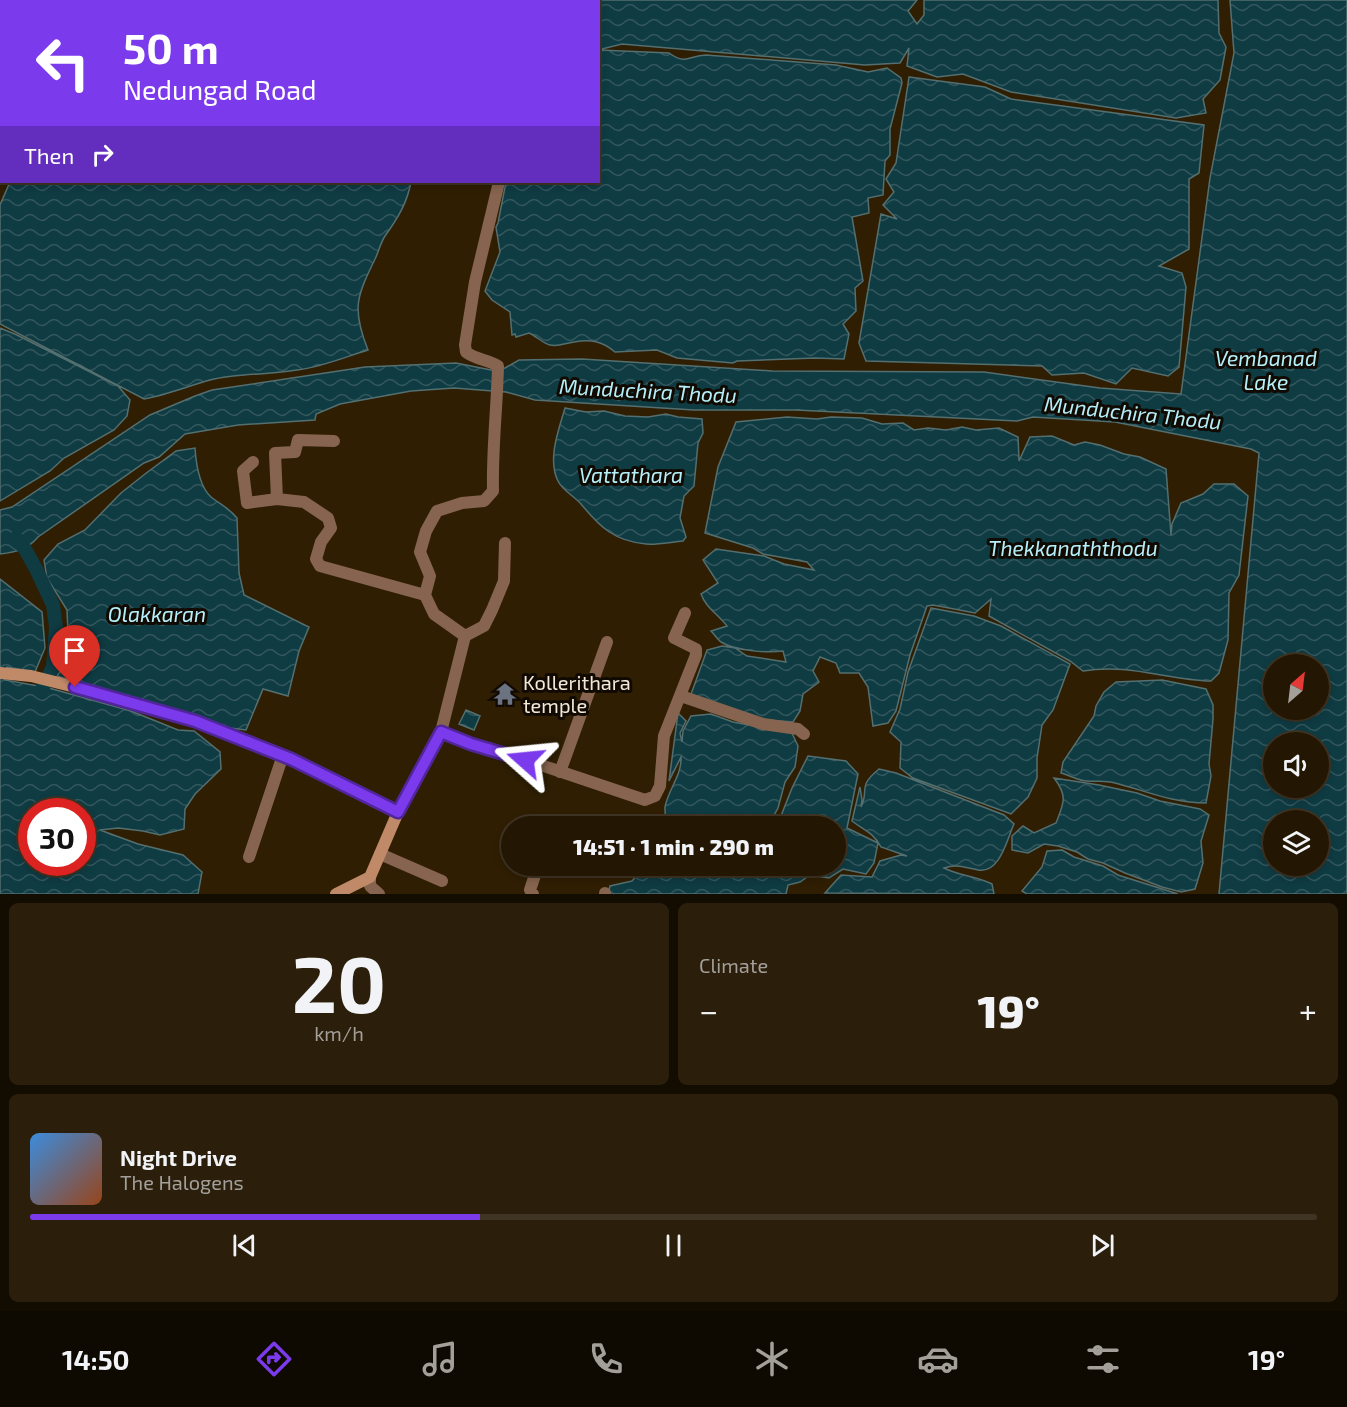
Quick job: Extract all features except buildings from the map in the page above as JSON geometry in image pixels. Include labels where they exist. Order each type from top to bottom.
[{"type":"main road","points":[[4,673],[31,676],[195,721],[283,755],[398,812],[370,877],[336,894]]},
{"type":"street","points":[[465,636],[434,614],[425,595],[430,576],[420,552],[426,531],[437,511],[462,503],[484,501],[493,491],[492,460],[498,366],[493,362],[473,357],[466,352],[465,345],[476,282],[499,183]]},
{"type":"street","points":[[277,499],[275,453],[295,452],[298,440],[334,441]]},
{"type":"street","points":[[253,462],[243,471],[247,503],[277,499],[304,502],[328,518],[331,528],[321,542],[316,559],[320,566],[425,595]]},
{"type":"street","points":[[398,812],[441,732],[465,636],[484,626],[504,581],[505,543]]},
{"type":"street","points":[[441,732],[471,744],[645,800],[655,796],[660,786],[664,736],[696,655],[696,649],[674,638],[686,613]]},
{"type":"street","points":[[560,772],[607,642]]},
{"type":"street","points":[[681,696],[757,722],[798,729],[804,734]]},
{"type":"street","points":[[249,857],[283,755]]},
{"type":"street","points":[[380,854],[442,881]]},
{"type":"street","points":[[533,894],[530,890],[535,876]]},
{"type":"street","points":[[370,877],[370,886],[379,894]]},
{"type":"water","points":[[600,0],[917,0],[908,11],[917,24],[924,15],[924,0],[1218,0],[1219,33],[1226,47],[1220,80],[1203,99],[1206,113],[1176,118],[1011,92],[963,74],[937,77],[907,66],[909,48],[900,63],[865,65],[622,44],[600,48]]},
{"type":"water","name":"Vembanad Lake","points":[[1230,0],[1347,0],[1347,894],[1219,894],[1259,453],[1251,449],[1115,422],[1033,417],[1017,421],[796,410],[694,410],[535,400],[506,392],[454,388],[411,391],[340,404],[316,414],[315,420],[238,425],[185,434],[159,457],[144,463],[38,537],[30,545],[0,554],[0,510],[12,507],[150,415],[212,390],[365,367],[456,363],[491,370],[505,368],[519,360],[582,359],[772,371],[984,372],[1100,388],[1181,394],[1210,178],[1234,53]]},
{"type":"water","points":[[600,50],[669,53],[680,59],[706,55],[836,65],[868,72],[887,68],[901,78],[902,83],[890,129],[890,155],[885,161],[883,195],[868,198],[869,213],[852,217],[863,281],[855,288],[856,311],[843,324],[849,334],[844,359],[815,358],[733,363],[677,358],[657,350],[615,352],[606,345],[591,341],[553,345],[529,333],[516,337],[515,334],[512,335],[510,312],[492,300],[485,291],[500,252],[496,227],[506,183],[600,183]]},
{"type":"water","points":[[909,77],[985,87],[1011,99],[1204,125],[1199,173],[1189,179],[1189,249],[1159,266],[1182,273],[1186,287],[1179,367],[1168,376],[1132,368],[1116,384],[1084,373],[1052,375],[1042,366],[866,361],[859,343],[881,214],[897,219],[883,205],[894,192],[886,179],[896,163]]},
{"type":"water","points":[[10,183],[411,183],[398,217],[382,241],[358,302],[359,323],[368,350],[315,367],[221,378],[144,399],[0,324],[0,205]]},
{"type":"water","points":[[0,328],[118,386],[130,400],[127,416],[114,430],[64,458],[50,471],[0,501]]},
{"type":"water","name":"Vattathara","points":[[565,408],[586,412],[604,411],[625,416],[648,417],[666,414],[702,419],[703,433],[698,443],[694,486],[684,496],[680,518],[686,537],[683,541],[646,544],[616,536],[601,526],[562,487],[555,472],[554,454]]},
{"type":"water","name":"Thekkanaththodu","points":[[787,417],[817,419],[831,417],[862,418],[882,424],[903,423],[914,430],[928,428],[946,430],[962,427],[976,430],[999,428],[1018,437],[1019,461],[1030,437],[1052,436],[1074,445],[1085,442],[1100,445],[1140,457],[1166,469],[1171,535],[1172,524],[1181,503],[1203,494],[1214,484],[1234,484],[1248,496],[1239,575],[1229,593],[1228,640],[1219,673],[1211,681],[1132,670],[1083,671],[1070,661],[989,616],[991,599],[975,613],[933,605],[927,606],[910,655],[896,711],[888,723],[873,726],[868,687],[859,673],[840,673],[836,663],[820,657],[813,671],[819,682],[803,694],[800,711],[793,722],[767,720],[791,731],[798,746],[795,767],[785,782],[774,816],[665,816],[665,807],[681,764],[681,757],[669,781],[678,713],[686,721],[680,733],[682,742],[683,731],[691,716],[711,714],[754,726],[690,697],[707,650],[722,646],[735,648],[747,656],[786,662],[783,651],[760,651],[734,647],[721,642],[711,631],[727,626],[709,607],[701,594],[718,583],[703,560],[716,549],[764,556],[784,564],[814,570],[807,562],[763,554],[753,548],[705,533],[718,467],[736,422]]},
{"type":"water","name":"Olakkaran","points":[[195,448],[197,467],[207,492],[237,518],[239,573],[244,595],[309,627],[299,651],[288,696],[263,689],[246,730],[214,726],[57,676],[69,659],[67,610],[47,578],[44,560],[58,544],[85,530],[121,493],[176,451]]},
{"type":"water","points":[[0,579],[42,612],[45,648],[35,672],[7,667],[5,680],[49,688],[131,711],[178,730],[194,731],[220,752],[221,769],[195,794],[185,809],[184,829],[160,835],[118,828],[100,830],[138,844],[183,855],[202,872],[198,894],[0,894]]},
{"type":"water","name":"Thekkanaththodu","points":[[931,608],[974,616],[1001,626],[1070,664],[1053,710],[1042,725],[1037,758],[1037,778],[1028,797],[1011,814],[913,778],[900,768],[901,742],[890,732],[900,709],[908,672]]},
{"type":"water","points":[[1162,680],[1206,689],[1213,705],[1209,764],[1211,776],[1206,803],[1171,799],[1111,782],[1084,781],[1061,773],[1063,762],[1094,716],[1096,706],[1104,692],[1116,682]]},
{"type":"water","points":[[466,710],[480,716],[474,730],[459,724]]},
{"type":"water","points":[[808,756],[846,761],[858,774],[847,828],[878,843],[874,863],[866,874],[846,870],[846,816],[781,816]]},
{"type":"water","points":[[879,769],[896,773],[1004,815],[1014,824],[1002,854],[992,867],[986,870],[957,866],[944,868],[992,884],[994,894],[825,893],[840,876],[872,877],[880,861],[901,855],[907,856],[881,847],[872,835],[852,821],[860,787],[861,807],[866,785]]},
{"type":"water","points":[[1054,778],[1137,793],[1160,801],[1200,809],[1209,815],[1201,841],[1203,863],[1195,889],[1181,892],[1162,887],[1058,846],[1044,844],[1028,853],[1012,850],[1012,836],[1023,826],[1034,833],[1056,823],[1063,795]]},
{"type":"water","points":[[1062,850],[1074,857],[1103,866],[1118,875],[1178,894],[1027,894],[1022,891],[1042,867],[1047,851]]},
{"type":"water","points":[[636,876],[809,876],[800,882],[788,885],[786,894],[608,894],[610,886],[632,881]]},
{"type":"waterway","points":[[16,538],[25,549],[53,605],[56,627],[53,667],[41,691]]},
{"type":"place","name":"Kollerithara temple","points":[[505,694]]},
{"type":"route","points":[[75,687],[195,721],[291,759],[398,812],[441,732],[471,744],[525,760]]},
{"type":"water label","name":"Munduchira Thodu","points":[[648,390]]},
{"type":"water label","name":"Munduchira Thodu","points":[[1133,412]]}]
